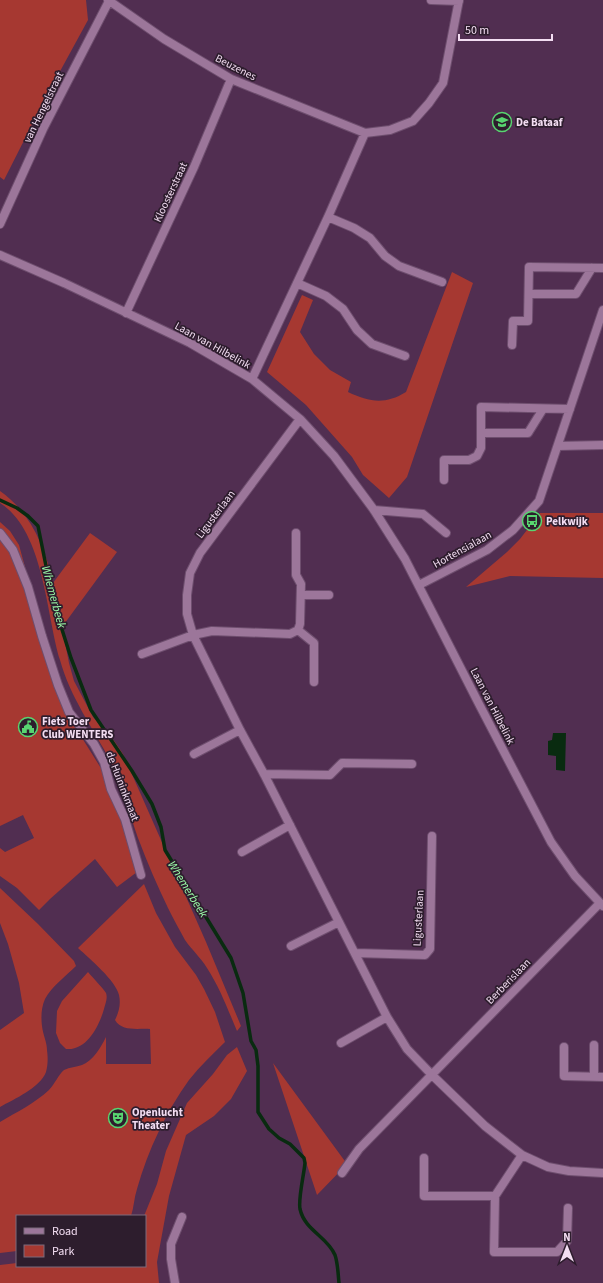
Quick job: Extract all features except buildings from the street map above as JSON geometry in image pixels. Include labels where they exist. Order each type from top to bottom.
[{"type":"street","name":"Beuzenes","points":[[109,0],[164,39],[231,79],[365,133]]},
{"type":"street","name":"van Hengelstraat","points":[[0,224],[43,129],[109,0]]},
{"type":"street","points":[[252,379],[328,217],[365,133],[390,130],[412,121],[429,103],[443,83],[459,0],[431,0]]},
{"type":"street","name":"Kloosterstraat","points":[[126,313],[194,167],[231,79]]},
{"type":"street","points":[[328,217],[354,228],[370,238],[385,256],[399,266],[442,282]]},
{"type":"street","name":"Laan van Hilbelink","points":[[0,255],[64,283],[190,343],[252,379],[300,419],[334,456],[374,510],[405,559],[552,842],[575,876],[601,904]]},
{"type":"street","points":[[512,345],[513,321],[528,321],[529,267],[603,268]]},
{"type":"street","points":[[529,294],[576,294],[592,268]]},
{"type":"street","points":[[297,284],[332,300],[343,309],[357,330],[372,344],[405,356]]},
{"type":"street","name":"Hortensialaan","points":[[419,586],[487,550],[514,530],[539,501],[603,310]]},
{"type":"street","points":[[444,480],[444,460],[469,460],[477,456],[481,448],[481,407],[570,409]]},
{"type":"street","points":[[481,433],[528,434],[543,409]]},
{"type":"street","name":"Ligusterlaan","points":[[300,419],[200,553],[190,574],[187,595],[187,614],[193,635],[240,730],[264,774],[387,1017],[407,1049],[432,1075]]},
{"type":"street","points":[[558,446],[603,445]]},
{"type":"street","points":[[374,510],[423,514],[446,533]]},
{"type":"street","points":[[142,654],[193,635],[212,632],[290,634],[298,630],[300,624],[301,584],[296,575],[296,533]]},
{"type":"street","name":"de Huininkmaat","points":[[0,534],[13,550],[28,587],[58,685],[69,712],[94,744],[104,762],[111,789],[124,819],[141,876]]},
{"type":"street","points":[[301,595],[329,595]]},
{"type":"street","points":[[298,630],[314,643],[314,682]]},
{"type":"street","points":[[194,754],[240,730]]},
{"type":"street","points":[[264,774],[330,775],[342,763],[412,764]]},
{"type":"street","points":[[242,852],[290,825]]},
{"type":"street","name":"Ligusterlaan","points":[[355,953],[425,955],[430,949],[432,836]]},
{"type":"street","name":"Berberislaan","points":[[342,1172],[359,1149],[601,904]]},
{"type":"street","points":[[291,946],[339,922]]},
{"type":"street","points":[[341,1043],[387,1017]]},
{"type":"street","points":[[594,1044],[594,1076]]},
{"type":"street","points":[[564,1047],[564,1076],[603,1076]]},
{"type":"street","points":[[432,1075],[485,1126],[522,1155],[548,1167],[568,1171],[603,1173]]},
{"type":"street","points":[[522,1155],[495,1196],[494,1252],[557,1252],[567,1241],[568,1208]]},
{"type":"street","points":[[424,1158],[424,1196],[495,1196]]},
{"type":"street","points":[[175,1283],[171,1259],[171,1244],[182,1217]]},
{"type":"green space","points":[[0,0],[86,0],[88,20],[46,97],[4,180],[0,177]]},
{"type":"green space","points":[[452,272],[473,283],[407,477],[389,498],[363,475],[352,457],[306,405],[267,372],[302,295],[313,300],[300,332],[314,354],[330,370],[351,382],[348,392],[363,398],[377,401],[391,399],[406,392]]},
{"type":"green space","points":[[0,491],[20,510],[35,532],[46,557],[53,583],[90,533],[117,552],[62,627],[69,663],[74,681],[93,717],[115,742],[123,754],[206,942],[241,1026],[237,1031],[216,983],[202,961],[185,940],[168,908],[141,847],[116,771],[82,712],[64,674],[35,553],[26,533],[15,516],[0,503]]},
{"type":"green space","points":[[540,513],[603,513],[603,578],[510,576],[466,587],[520,539]]},
{"type":"green space","points":[[0,522],[10,531],[19,545],[72,722],[104,773],[121,820],[137,872],[117,887],[95,859],[39,910],[17,888],[0,876],[0,848],[5,852],[34,838],[23,815],[0,826]]},
{"type":"green space","points":[[144,884],[156,913],[175,947],[196,975],[204,989],[215,1012],[225,1042],[189,1080],[165,1118],[141,1174],[131,1215],[16,1215],[16,1251],[0,1253],[0,1122],[44,1095],[64,1070],[82,1065],[90,1060],[106,1037],[106,1064],[151,1064],[150,1029],[131,1029],[118,1024],[115,1020],[120,1005],[120,998],[117,989],[102,970],[78,948]]},
{"type":"green space","points":[[0,888],[38,924],[74,961],[76,966],[51,990],[44,1002],[41,1020],[46,1044],[47,1064],[46,1072],[43,1078],[19,1097],[0,1107],[0,1030],[24,1013],[19,983],[8,944],[0,923]]},
{"type":"green space","points":[[88,972],[106,993],[107,999],[99,1023],[91,1036],[80,1046],[73,1049],[66,1049],[60,1043],[56,1033],[57,1011],[62,1001]]},
{"type":"green space","points":[[237,1047],[247,1071],[231,1099],[214,1116],[186,1135],[169,1196],[157,1262],[159,1283],[0,1283],[0,1265],[16,1263],[16,1267],[146,1267],[146,1215],[144,1215],[157,1184],[166,1151],[187,1103],[213,1074],[227,1055]]},
{"type":"green space","points":[[273,1063],[347,1164],[317,1195]]},
{"type":"shaded area","points":[[553,733],[566,733],[565,771],[556,770],[556,756],[548,755],[548,741],[552,740]]},
{"type":"waterway","name":"Whemerbeek","points":[[0,500],[17,508],[38,526],[53,601],[71,658],[91,710],[152,804],[161,827],[165,850],[231,958],[243,993],[251,1041],[256,1050],[258,1066],[258,1112],[269,1129],[279,1138],[290,1144],[304,1158],[305,1163],[300,1193],[300,1209],[306,1223],[327,1243],[335,1255],[339,1283]]},
{"type":"place","name":"De Bataaf","points":[[502,122]]},
{"type":"place","name":"Pelkwijk","points":[[532,521]]},
{"type":"place","name":"Fiets Toer Club WENTERS","points":[[28,727]]},
{"type":"place","name":"Openlucht Theater","points":[[118,1118]]}]
